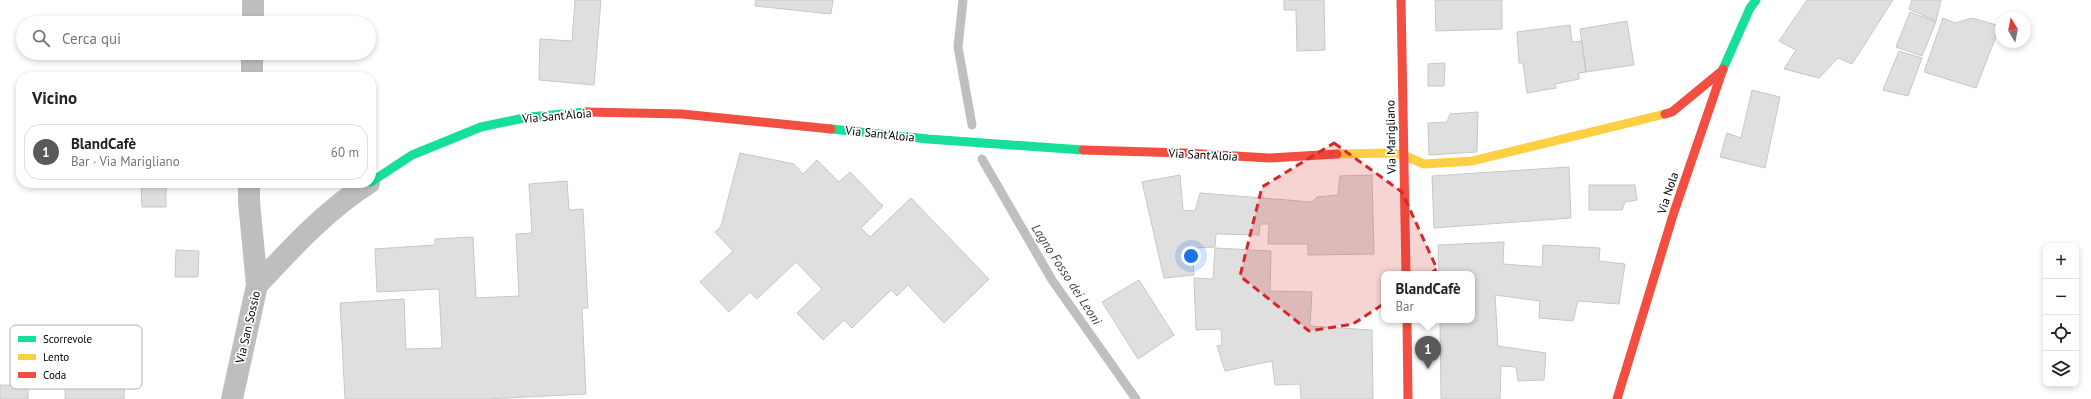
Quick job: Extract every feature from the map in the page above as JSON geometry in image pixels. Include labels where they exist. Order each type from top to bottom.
[{"type":"street","points":[[253,16],[254,0]]},
{"type":"street","name":"Via Marigliano","points":[[1401,0],[1406,271]]},
{"type":"street","name":"Via Nola","points":[[1617,399],[1674,212],[1722,70],[1750,8],[1756,0]]},
{"type":"street","points":[[252,60],[252,72]]},
{"type":"street","name":"Via Sant'Aloia","points":[[376,178],[412,155],[481,127],[529,117],[583,112],[682,114],[928,139],[1093,151],[1185,153],[1269,158],[1390,153],[1403,155],[1424,164],[1472,160],[1672,112],[1722,70]]},
{"type":"street","name":"Via San Sossio","points":[[232,399],[257,285],[248,202],[249,188]]},
{"type":"street","name":"Via Sant'Aloia","points":[[257,285],[300,240],[361,188]]},
{"type":"street","points":[[1407,323],[1408,399]]},
{"type":"highlighted area","points":[[1334,143],[1402,192],[1437,269],[1353,324],[1309,331],[1240,276],[1262,187]]},
{"type":"building","points":[[575,0],[601,0],[594,85],[539,80],[540,39],[572,41]]},
{"type":"building","points":[[756,0],[833,0],[831,14],[755,6]]},
{"type":"building","points":[[1284,0],[1324,0],[1325,50],[1297,51],[1296,10],[1284,10]]},
{"type":"building","points":[[1435,0],[1502,0],[1502,29],[1436,31]]},
{"type":"building","points":[[1807,0],[1893,0],[1852,64],[1838,58],[1819,78],[1784,69],[1796,50],[1779,41]]},
{"type":"building","points":[[1912,0],[1941,0],[1936,21],[1909,9]]},
{"type":"building","points":[[1910,12],[1936,22],[1922,56],[1896,47]]},
{"type":"building","points":[[1943,18],[1955,23],[1972,18],[1995,25],[1995,39],[1976,88],[1924,72]]},
{"type":"building","points":[[1627,21],[1634,65],[1586,72],[1580,29]]},
{"type":"building","points":[[1570,25],[1572,42],[1582,41],[1586,72],[1579,73],[1579,79],[1555,84],[1556,88],[1527,93],[1523,63],[1519,63],[1517,32]]},
{"type":"building","points":[[1899,51],[1922,58],[1908,96],[1883,90]]},
{"type":"building","points":[[1445,63],[1444,86],[1428,86],[1428,64]]},
{"type":"building","points":[[1752,90],[1780,97],[1765,168],[1720,157],[1727,133],[1741,138]]},
{"type":"building","points":[[1478,112],[1477,152],[1429,155],[1428,123],[1447,122],[1450,114]]},
{"type":"building","points":[[740,153],[794,164],[803,174],[817,160],[839,182],[850,172],[883,206],[861,228],[870,237],[911,198],[989,279],[944,323],[908,285],[897,296],[891,290],[852,328],[844,320],[823,340],[797,313],[822,289],[796,262],[757,299],[750,292],[729,312],[700,282],[733,251],[715,232],[721,226]]},
{"type":"building","points":[[1569,167],[1571,218],[1434,228],[1432,176]]},
{"type":"building","points":[[1180,175],[1183,210],[1195,211],[1200,193],[1312,202],[1317,197],[1338,195],[1340,176],[1372,175],[1374,254],[1308,255],[1308,244],[1268,244],[1269,224],[1260,224],[1259,235],[1216,234],[1215,247],[1192,248],[1194,275],[1164,278],[1142,182]]},
{"type":"building","points":[[567,181],[569,210],[583,209],[588,308],[582,308],[586,394],[487,399],[345,399],[340,303],[404,299],[406,349],[442,348],[439,289],[377,292],[375,249],[435,245],[435,239],[473,237],[476,298],[519,296],[516,234],[532,233],[529,184]]},
{"type":"building","points":[[1589,185],[1635,185],[1637,200],[1625,202],[1622,210],[1589,210]]},
{"type":"building","points":[[141,188],[166,188],[166,207],[142,207]]},
{"type":"building","points":[[1504,242],[1503,264],[1542,267],[1543,245],[1600,248],[1599,261],[1625,264],[1619,304],[1578,301],[1573,321],[1539,318],[1540,301],[1495,295],[1498,346],[1546,353],[1544,380],[1518,381],[1516,367],[1501,366],[1500,399],[1441,399],[1440,323],[1475,323],[1475,271],[1439,271],[1438,245]]},
{"type":"building","points":[[1215,248],[1271,251],[1270,291],[1312,292],[1310,326],[1372,330],[1373,399],[1301,399],[1300,384],[1275,385],[1272,361],[1225,371],[1217,346],[1222,345],[1221,329],[1196,330],[1194,278],[1213,279]]},
{"type":"building","points":[[176,250],[199,251],[198,277],[175,277]]},
{"type":"building","points":[[1139,280],[1174,335],[1138,359],[1102,302]]},
{"type":"building","points":[[0,385],[10,385],[10,389],[28,389],[28,399],[0,399]]},
{"type":"building","points":[[65,389],[124,389],[124,399],[65,399]]},
{"type":"waterway","name":"Lagno Fosso dei Leoni","points":[[963,0],[958,47],[972,125]]},
{"type":"waterway","name":"Lagno Fosso dei Leoni","points":[[982,159],[1052,280],[1136,399]]},
{"type":"traffic: fast","points":[[1723,69],[1750,8],[1756,0]]},
{"type":"traffic: fast","points":[[376,179],[412,155],[481,127],[529,117],[586,112]]},
{"type":"traffic: fast","points":[[831,129],[928,139],[1083,150]]},
{"type":"traffic: slow","points":[[1337,154],[1390,153],[1403,155],[1424,164],[1472,161],[1665,114]]},
{"type":"traffic: jam","points":[[1401,0],[1406,271]]},
{"type":"traffic: jam","points":[[1617,399],[1674,212],[1723,69]]},
{"type":"traffic: jam","points":[[1665,114],[1672,112],[1723,70]]},
{"type":"traffic: jam","points":[[586,112],[682,114],[831,129]]},
{"type":"traffic: jam","points":[[1083,150],[1185,153],[1269,158],[1337,154]]},
{"type":"traffic: jam","points":[[1407,323],[1408,399]]},
{"type":"place","name":"BlandCafè","points":[[1428,369]]}]
